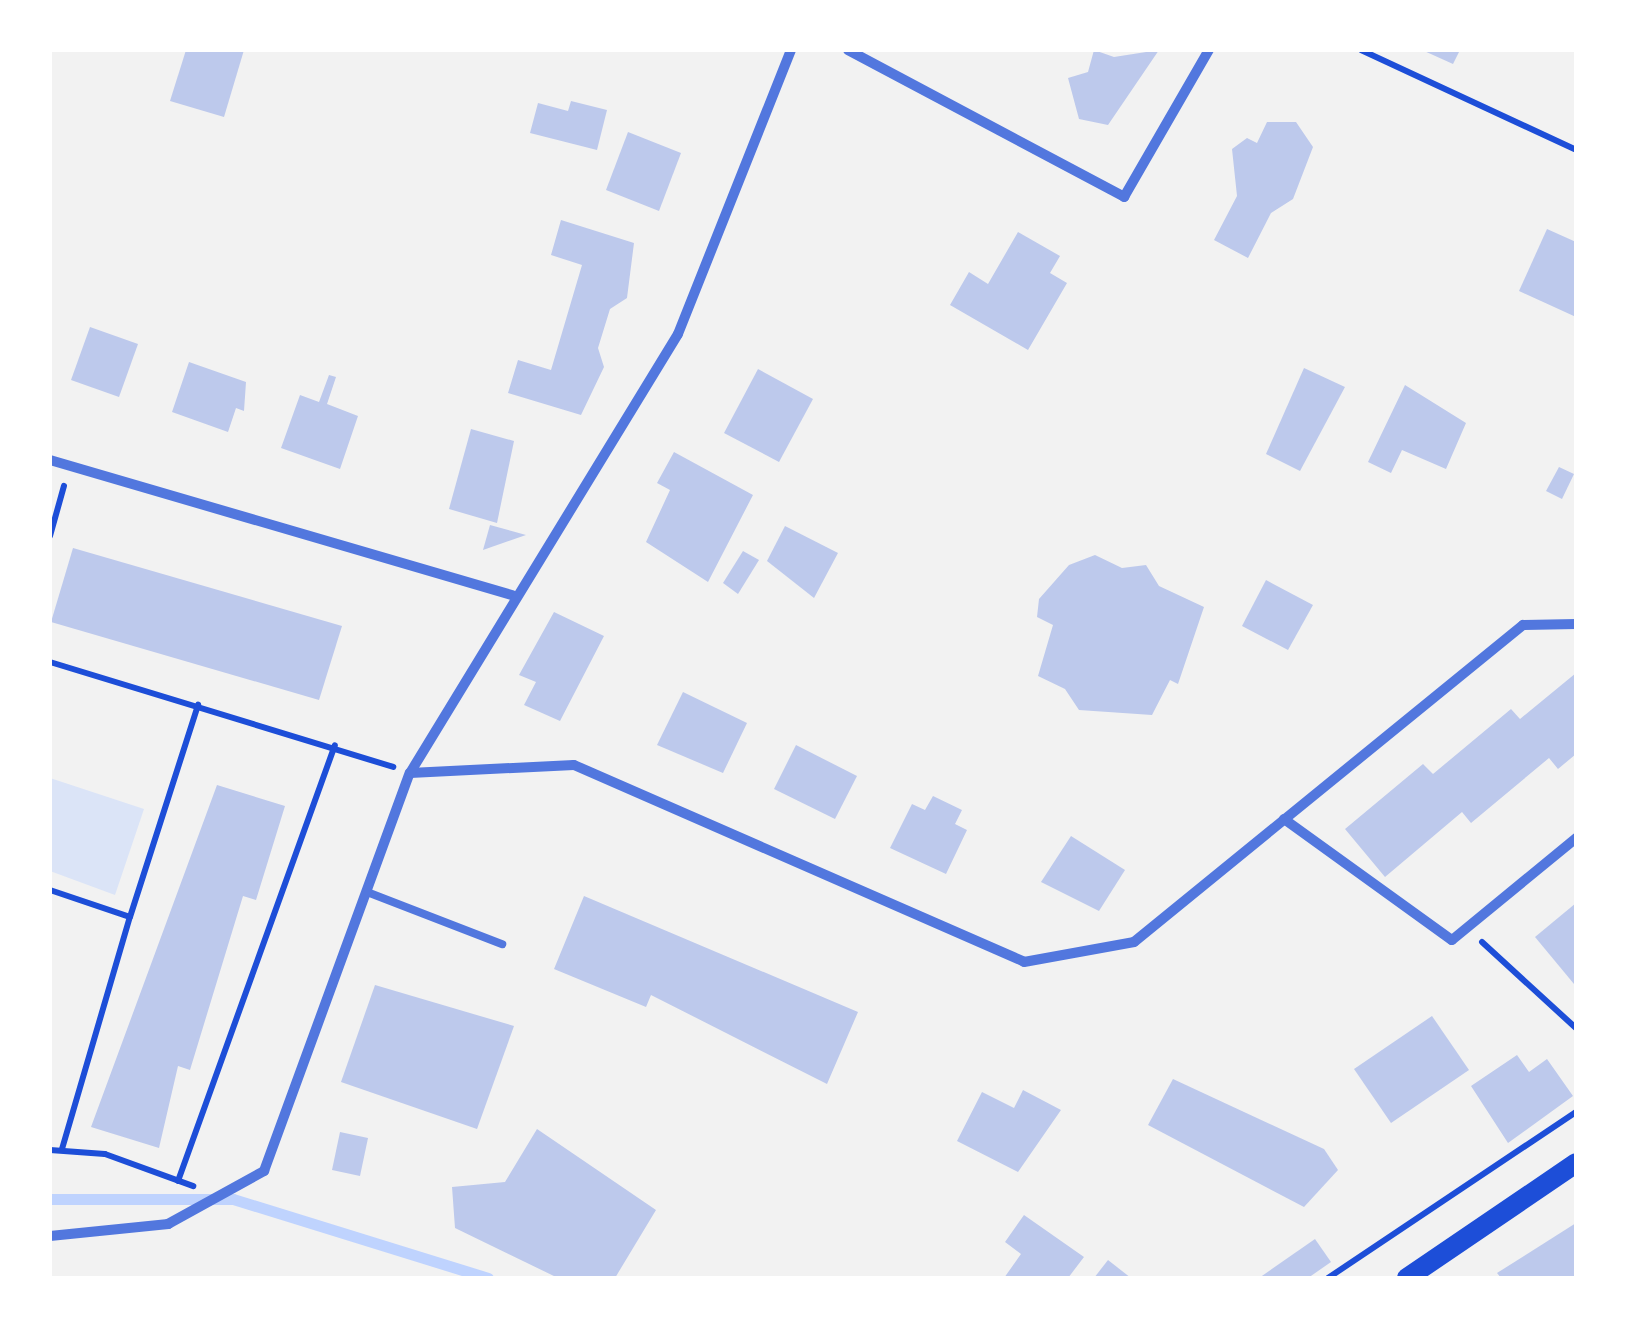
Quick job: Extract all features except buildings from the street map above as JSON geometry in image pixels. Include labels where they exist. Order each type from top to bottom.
[{"type":"main road","points":[[1407,1278],[1576,1163]]},
{"type":"street","points":[[50,1236],[168,1224],[264,1171],[410,773],[512,595],[678,334],[791,50]]},
{"type":"street","points":[[848,50],[1124,197],[1209,50]]},
{"type":"street","points":[[50,460],[512,595]]},
{"type":"street","points":[[410,773],[574,765],[1024,962],[1134,942],[1523,625],[1576,624]]},
{"type":"street","points":[[1284,819],[1452,940],[1576,838]]},
{"type":"lane","points":[[367,892],[502,944]]},
{"type":"path","points":[[1361,50],[1576,150]]},
{"type":"path","points":[[50,536],[70,466]]},
{"type":"path","points":[[50,662],[335,745],[410,773]]},
{"type":"path","points":[[62,1148],[198,705]]},
{"type":"path","points":[[178,1180],[335,745]]},
{"type":"path","points":[[50,890],[130,917]]},
{"type":"path","points":[[1466,928],[1576,1028]]},
{"type":"path","points":[[1328,1278],[1576,1112]]},
{"type":"path","points":[[50,1150],[62,1148],[178,1180],[220,1196]]},
{"type":"shaded area","points":[[50,778],[144,809],[115,895],[50,871]]},
{"type":"waterway","points":[[50,1199],[233,1199],[488,1278]]}]
